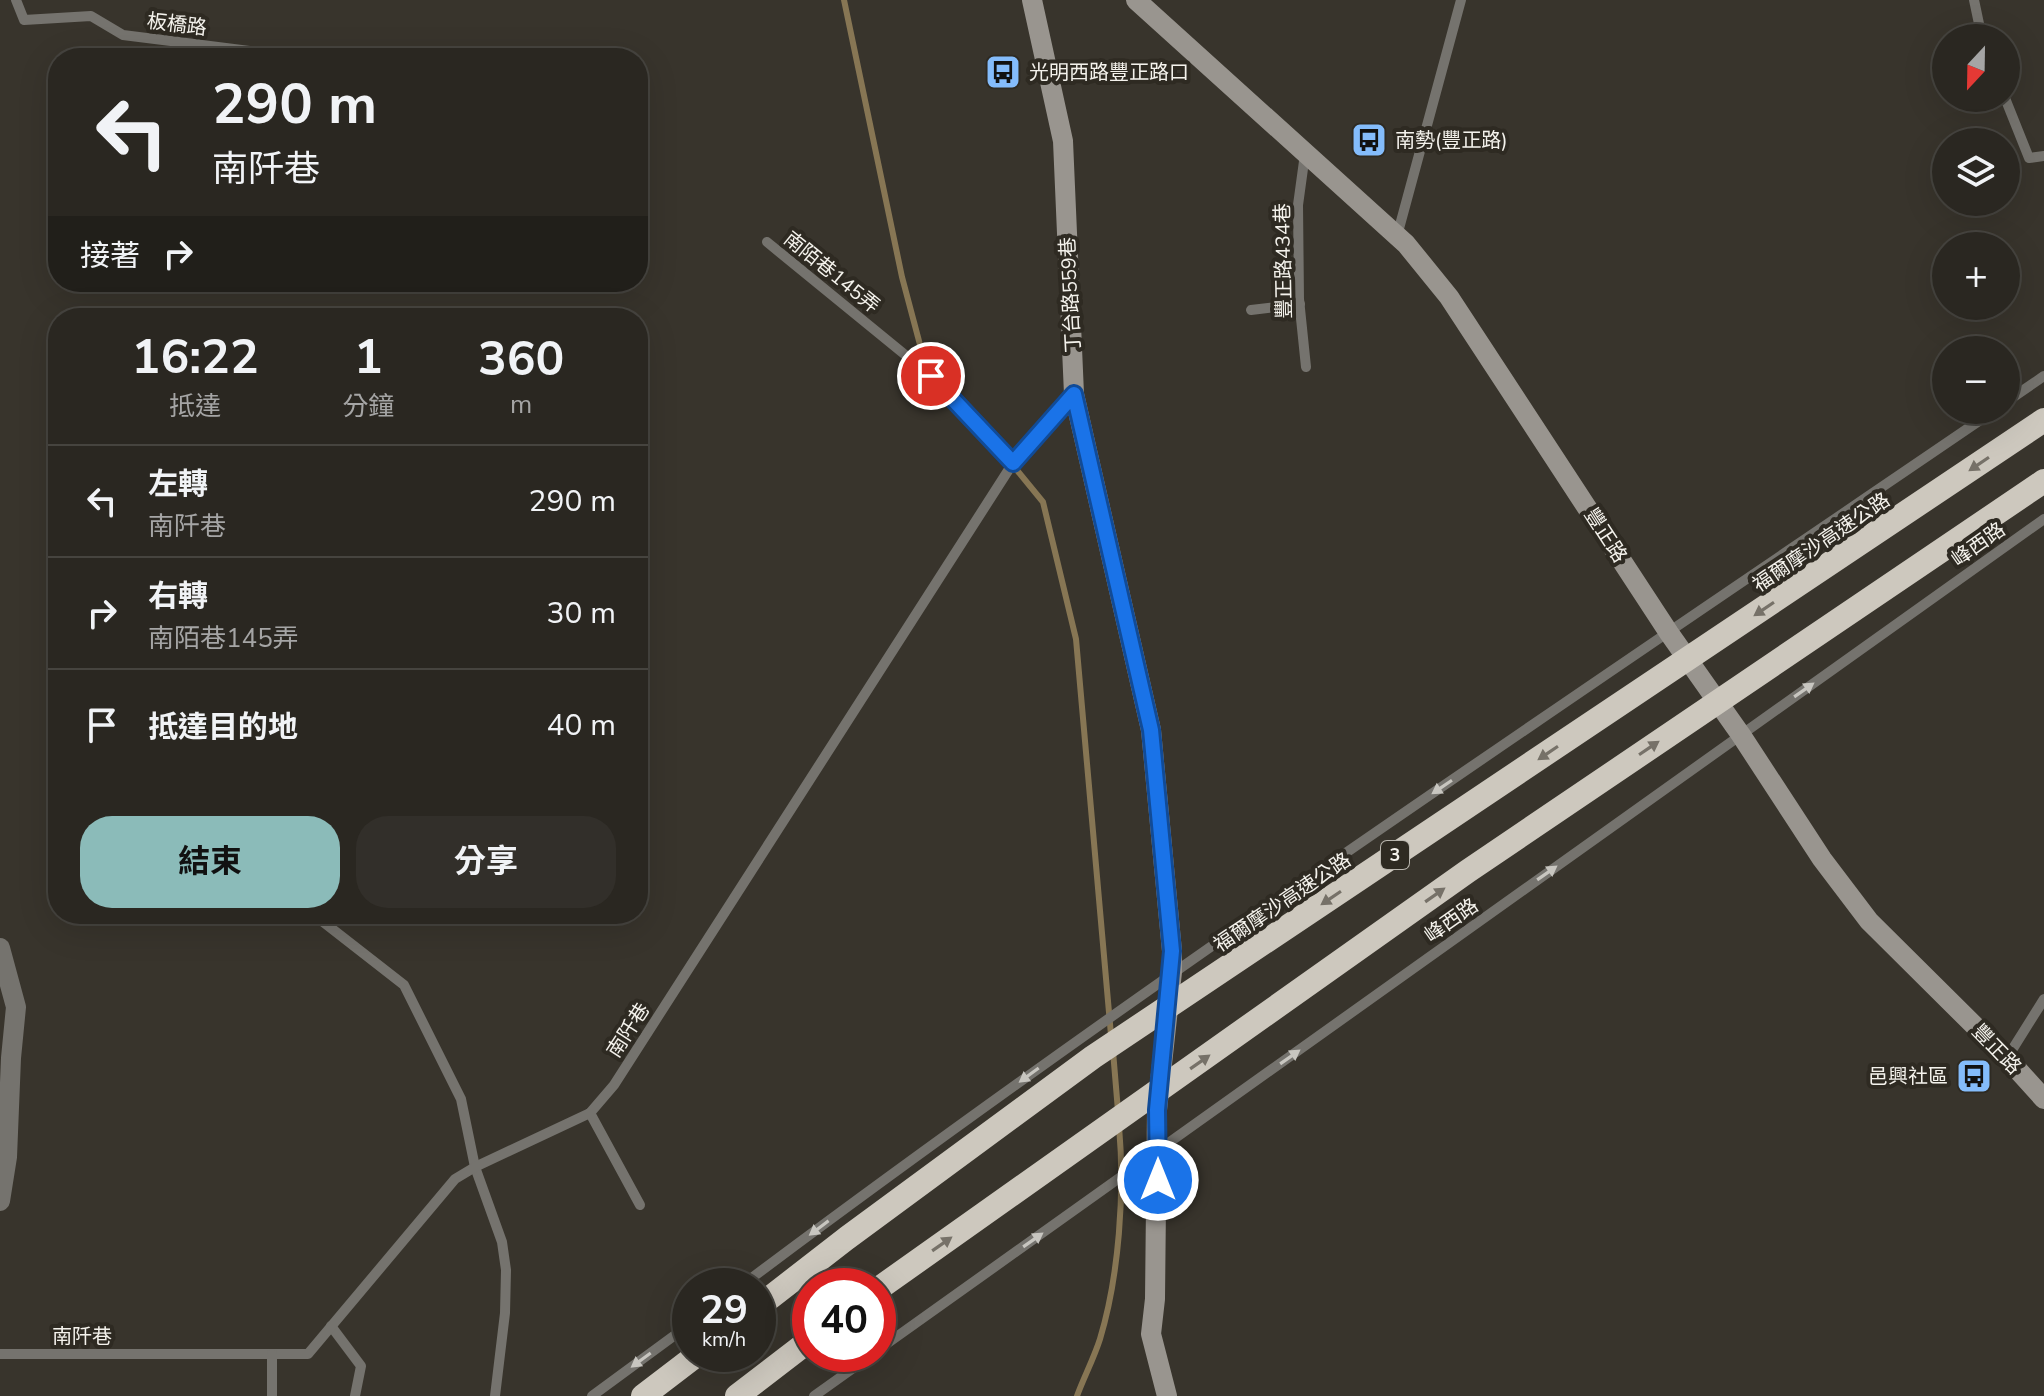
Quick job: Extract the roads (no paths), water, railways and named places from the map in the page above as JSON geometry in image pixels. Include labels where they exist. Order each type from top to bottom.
[{"type":"highway","name":"福爾摩沙高速公路","points":[[776,1294],[1093,1057],[2044,420]]},
{"type":"highway","points":[[896,1276],[1468,871],[2044,481]]},
{"type":"highway","points":[[737,1396],[792,1354]]},
{"type":"highway","points":[[643,1396],[674,1372]]},
{"type":"street","name":"丁台路559巷","points":[[1032,0],[1063,141],[1074,394],[1151,730],[1172,972],[1157,1110],[1155,1299],[1151,1334],[1167,1396]]},
{"type":"street","name":"豐正路","points":[[1136,0],[1397,236],[1449,297],[1669,633],[1741,735],[1822,859],[1869,921],[2044,1099]]},
{"type":"street","points":[[0,948],[16,1007],[7,1157],[0,1201]]},
{"type":"lane","name":"板橋路","points":[[16,0],[24,20],[91,16],[123,35],[226,48]]},
{"type":"lane","points":[[1397,236],[1461,0]]},
{"type":"lane","points":[[1974,0],[1979,24]]},
{"type":"lane","points":[[2011,112],[2029,158],[2044,156]]},
{"type":"lane","name":"豐正路434巷","points":[[1305,154],[1298,205],[1300,304],[1306,367]]},
{"type":"lane","name":"南陌巷145弄","points":[[767,242],[931,376],[1013,463]]},
{"type":"lane","points":[[1251,310],[1300,304]]},
{"type":"lane","points":[[2020,392],[2044,376]]},
{"type":"lane","name":"南阡巷","points":[[0,1354],[308,1354],[455,1179],[590,1113],[614,1085],[1013,463],[1074,394]]},
{"type":"lane","points":[[765,1268],[901,1166],[1172,972],[1975,424]]},
{"type":"lane","name":"峰西路","points":[[896,1337],[2044,519]]},
{"type":"lane","points":[[326,924],[404,985],[461,1099],[475,1167],[502,1242],[506,1270],[505,1313],[495,1396]]},
{"type":"lane","points":[[2007,1058],[2044,999]]},
{"type":"lane","points":[[590,1113],[640,1205]]},
{"type":"lane","points":[[331,1326],[361,1366],[355,1396]]},
{"type":"lane","points":[[592,1396],[672,1337]]},
{"type":"lane","points":[[272,1354],[272,1396]]},
{"type":"lane","points":[[814,1396],[848,1372]]},
{"type":"waterway","points":[[844,0],[902,277],[923,356],[953,393]]},
{"type":"waterway","points":[[1011,463],[1043,502],[1076,639],[1111,1035]]},
{"type":"waterway","points":[[1113,1051],[1118,1111]]},
{"type":"waterway","points":[[1077,1396],[1100,1339],[1112,1288],[1121,1206],[1119,1126]]},
{"type":"place","name":"光明西路豐正路口","points":[[1003,72]]},
{"type":"place","name":"南勢(豐正路)","points":[[1369,140]]},
{"type":"place","name":"邑興社區","points":[[1974,1076]]}]
